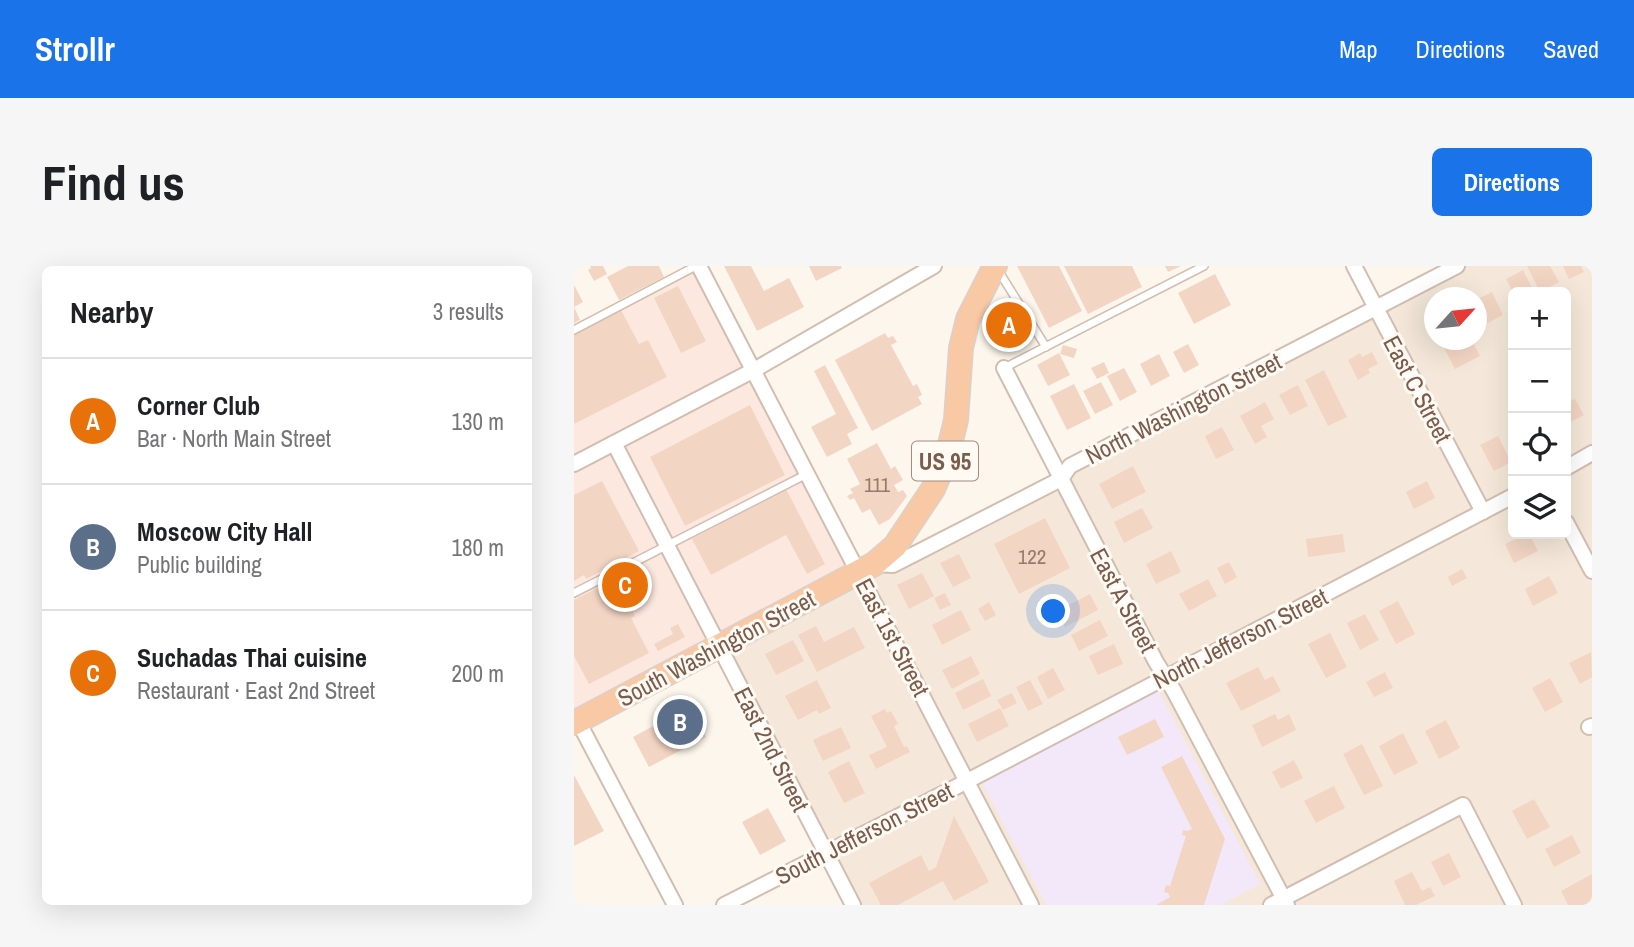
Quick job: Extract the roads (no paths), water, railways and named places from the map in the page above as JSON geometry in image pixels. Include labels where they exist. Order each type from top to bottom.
[{"type":"highway","name":"US 95","points":[[866,569],[895,546],[933,489],[947,457],[956,420],[961,348],[968,319],[995,266]]},
{"type":"highway","name":"South Washington Street","points":[[576,722],[866,569]]},
{"type":"street","name":"East 1st Street","points":[[698,266],[808,474],[866,569],[967,780],[1031,905]]},
{"type":"street","points":[[574,464],[754,370],[934,266]]},
{"type":"street","name":"East C Street","points":[[1354,266],[1483,512]]},
{"type":"street","name":"North Washington Street","points":[[866,569],[893,565],[1061,479],[1070,466],[1457,266]]},
{"type":"street","name":"East A Street","points":[[1004,368],[1156,662],[1166,676],[1280,903]]},
{"type":"street","name":"East 2nd Street","points":[[614,443],[853,905]]},
{"type":"street","points":[[1571,465],[1592,453]]},
{"type":"street","name":"North Jefferson Street","points":[[967,780],[1508,499]]},
{"type":"street","points":[[1571,531],[1592,571]]},
{"type":"street","points":[[576,722],[675,905]]},
{"type":"street","name":"South Jefferson Street","points":[[724,905],[967,780]]},
{"type":"street","points":[[1280,903],[1462,805],[1514,905]]},
{"type":"lane","points":[[574,330],[698,266]]},
{"type":"lane","points":[[995,266],[1046,346]]},
{"type":"lane","points":[[1004,368],[1203,266]]},
{"type":"lane","points":[[574,593],[808,474]]},
{"type":"place","name":"Corner Club","points":[[1009,325]]},
{"type":"place","name":"Suchadas Thai cuisine","points":[[625,585]]},
{"type":"place","name":"Moscow City Hall","points":[[680,722]]}]
